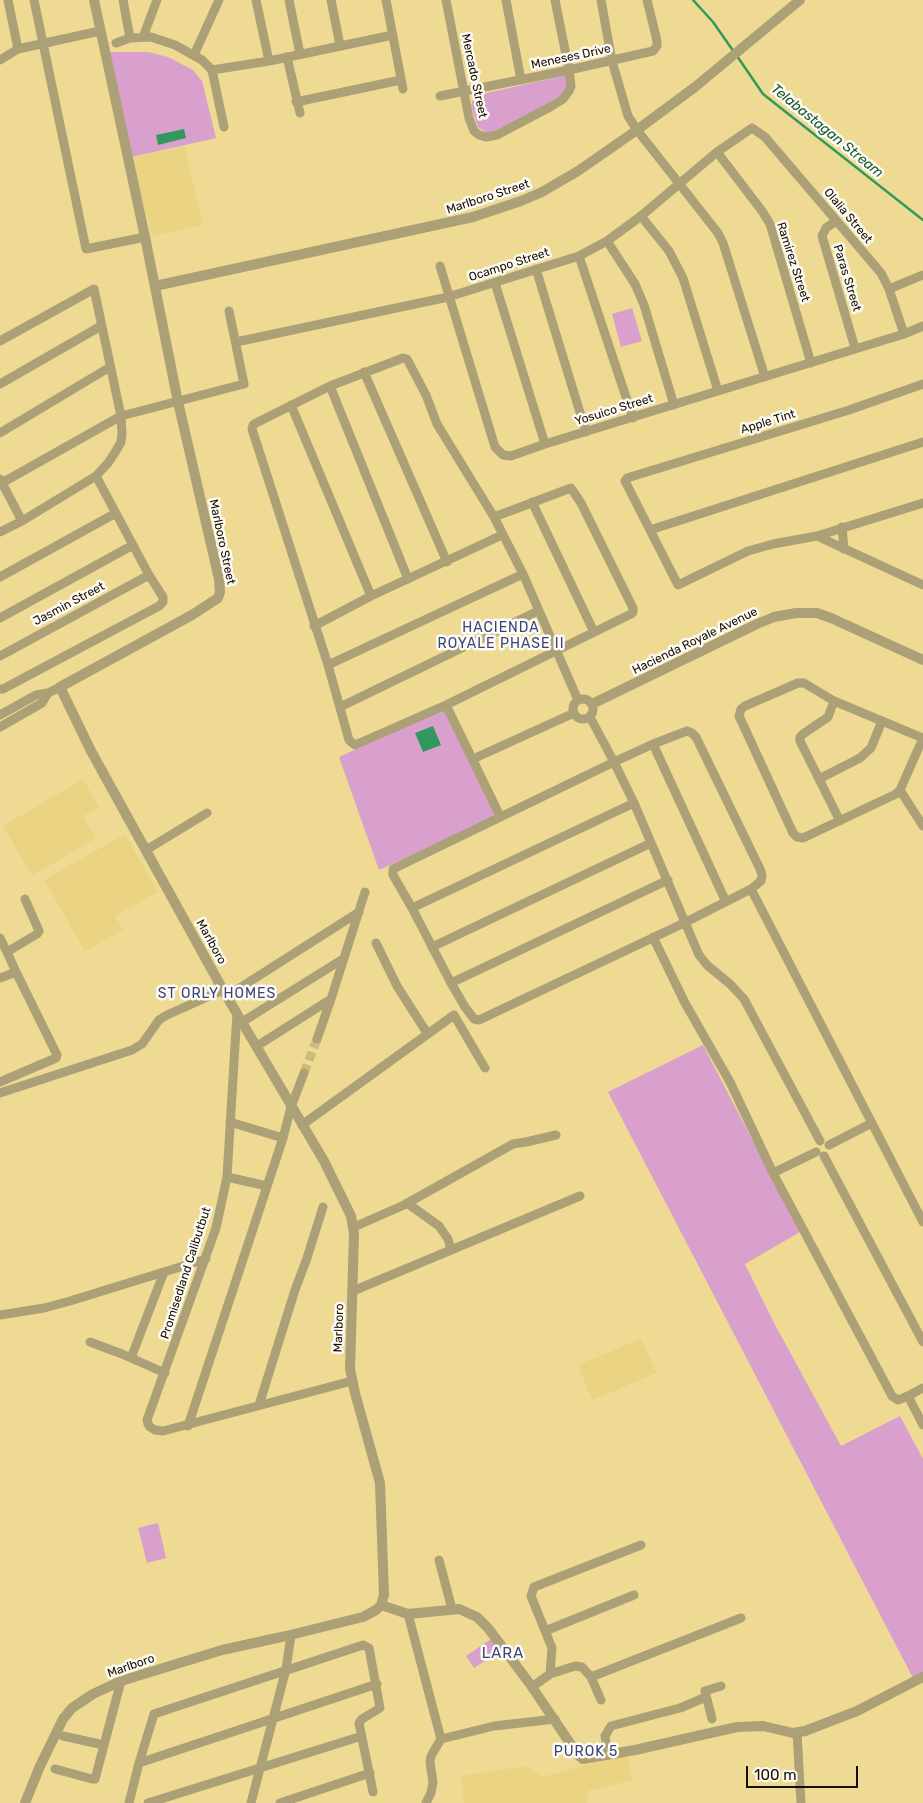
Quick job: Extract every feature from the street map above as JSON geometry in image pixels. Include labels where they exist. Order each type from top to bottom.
[{"type":"street","points":[[8,0],[18,49]]},
{"type":"street","points":[[34,0],[86,249],[145,237]]},
{"type":"street","points":[[94,0],[178,402]]},
{"type":"street","points":[[123,0],[130,38]]},
{"type":"street","points":[[143,37],[157,0]]},
{"type":"street","points":[[194,55],[219,0]]},
{"type":"street","points":[[256,0],[269,60]]},
{"type":"street","points":[[289,0],[300,54]]},
{"type":"street","points":[[331,0],[340,45]]},
{"type":"street","points":[[296,102],[402,85],[386,0]]},
{"type":"street","name":"Mercado Street","points":[[446,0],[468,118],[474,131],[479,135],[486,137],[497,134],[563,99],[571,86],[569,70]]},
{"type":"street","points":[[506,0],[521,80]]},
{"type":"street","points":[[555,0],[569,70]]},
{"type":"street","points":[[601,0],[612,61],[624,106],[637,130],[718,233],[723,243],[765,377]]},
{"type":"street","name":"Meneses Drive","points":[[440,96],[653,51],[657,46],[647,0]]},
{"type":"street","name":"Marlboro Street","points":[[155,286],[421,229],[521,202],[550,188],[578,171],[637,130],[730,58],[800,0]]},
{"type":"street","points":[[0,60],[18,49],[100,31]]},
{"type":"street","points":[[212,70],[393,35]]},
{"type":"street","points":[[116,43],[130,38],[152,37],[176,45],[194,55],[212,70],[224,127]]},
{"type":"street","points":[[287,56],[300,113]]},
{"type":"street","name":"Ocampo Street","points":[[236,342],[448,297],[579,256],[607,241],[641,216],[717,152],[752,128]]},
{"type":"street","name":"Olalia Street","points":[[752,128],[766,136],[881,273],[889,289],[904,334]]},
{"type":"street","name":"Ramirez Street","points":[[717,152],[770,224],[812,363]]},
{"type":"street","points":[[641,216],[669,251],[683,278],[718,391]]},
{"type":"street","name":"Paras Street","points":[[836,221],[822,232],[822,236],[855,348]]},
{"type":"street","points":[[607,241],[635,284],[644,305],[674,405]]},
{"type":"street","points":[[579,256],[633,418]]},
{"type":"street","name":"Yosuico Street","points":[[440,266],[495,447],[503,455],[511,456],[904,334],[923,326]]},
{"type":"street","points":[[536,270],[586,432]]},
{"type":"street","points":[[889,289],[923,275]]},
{"type":"street","points":[[495,283],[545,444]]},
{"type":"street","points":[[0,341],[94,289],[120,416],[121,442],[108,463],[96,476],[22,521],[0,532]]},
{"type":"street","points":[[22,521],[1,482],[120,416],[244,384],[229,311]]},
{"type":"street","points":[[0,384],[101,326]]},
{"type":"street","points":[[494,517],[570,488],[581,503],[633,608],[631,614],[557,650],[446,705],[355,745],[349,740],[328,665],[252,429],[253,425],[330,386],[403,358],[407,360],[426,395],[437,424],[494,517],[557,650],[578,700]]},
{"type":"street","points":[[0,433],[110,366]]},
{"type":"street","points":[[364,372],[447,562]]},
{"type":"street","name":"Apple Tint","points":[[650,530],[625,481],[627,478],[850,410],[923,384]]},
{"type":"street","points":[[330,386],[408,580]]},
{"type":"street","name":"Marlboro Street","points":[[60,687],[192,615],[218,598],[220,592],[219,579],[178,402]]},
{"type":"street","points":[[291,405],[371,596]]},
{"type":"street","points":[[923,442],[650,530],[677,585],[680,586],[748,551],[773,544],[817,536],[923,503]]},
{"type":"street","points":[[0,689],[159,606],[163,602],[163,597],[149,575],[96,476]]},
{"type":"street","points":[[532,502],[594,632]]},
{"type":"street","points":[[0,577],[116,513]]},
{"type":"street","points":[[842,527],[844,549]]},
{"type":"street","points":[[314,626],[371,596],[502,535]]},
{"type":"street","points":[[817,536],[923,585]]},
{"type":"street","points":[[0,618],[133,545]]},
{"type":"street","points":[[328,665],[522,574]]},
{"type":"street","name":"Jasmin Street","points":[[0,656],[149,575]]},
{"type":"street","points":[[340,707],[538,611]]},
{"type":"street","name":"Hacienda Royale Avenue","points":[[592,704],[757,624],[774,617],[796,613],[817,613],[831,618],[923,660]]},
{"type":"street","points":[[798,683],[804,683],[834,701],[923,738],[900,790],[896,794],[803,838],[797,837],[793,833],[738,716],[741,709],[745,706],[798,683]]},
{"type":"street","points":[[0,715],[36,695],[48,693],[60,687]]},
{"type":"street","name":"Marlboro","points":[[25,1803],[53,1737],[68,1713],[82,1700],[121,1680],[222,1650],[363,1617],[381,1605],[385,1585],[380,1483],[352,1381],[350,1360],[354,1227],[351,1216],[324,1161],[225,993],[91,751],[60,687]]},
{"type":"street","points":[[0,727],[42,703],[48,693]]},
{"type":"street","points":[[578,700],[586,699],[592,704],[594,709],[590,717]]},
{"type":"street","points":[[574,713],[575,704],[578,700]]},
{"type":"street","points":[[834,701],[828,717],[800,737],[800,741],[840,821]]},
{"type":"street","points":[[446,705],[500,816]]},
{"type":"street","points":[[574,713],[581,719],[590,717]]},
{"type":"street","points":[[473,759],[574,713]]},
{"type":"street","points":[[590,717],[634,803],[699,956],[744,999],[829,1151],[773,1173]]},
{"type":"street","points":[[819,779],[860,758],[871,748],[882,721]]},
{"type":"street","points":[[687,732],[692,733],[696,737],[760,869],[761,880],[751,889],[684,923],[479,1020],[472,1017],[451,983],[393,874],[393,869],[614,762],[653,744],[687,732]]},
{"type":"street","points":[[653,744],[726,902]]},
{"type":"street","points":[[900,790],[923,826]]},
{"type":"street","points":[[412,908],[634,803]]},
{"type":"street","points":[[146,850],[207,813]]},
{"type":"street","points":[[432,947],[651,843]]},
{"type":"street","points":[[451,983],[668,880]]},
{"type":"street","points":[[751,889],[923,1222]]},
{"type":"street","points":[[317,1039],[365,892]]},
{"type":"street","points":[[7,952],[38,933],[25,898]]},
{"type":"street","points":[[0,1093],[132,1050],[142,1044],[159,1020],[167,1015],[225,993],[359,912]]},
{"type":"street","points":[[653,937],[686,1003],[730,1082],[773,1173],[892,1396],[898,1400],[923,1388]]},
{"type":"street","points":[[0,938],[57,1056],[0,1082]]},
{"type":"street","points":[[376,943],[397,986],[427,1033]]},
{"type":"street","points":[[242,1022],[343,959]]},
{"type":"street","points":[[0,978],[16,972]]},
{"type":"street","points":[[257,1046],[331,999]]},
{"type":"street","name":"Promisedland Calibutbut","points":[[237,1013],[226,1177],[216,1228],[148,1424],[155,1430],[163,1431],[188,1426],[352,1381]]},
{"type":"street","points":[[302,1125],[454,1014],[485,1068]]},
{"type":"street","points":[[188,1426],[283,1138],[291,1107],[304,1073]]},
{"type":"street","points":[[230,1122],[283,1138]]},
{"type":"street","points":[[872,1123],[815,1146],[923,1342]]},
{"type":"street","points":[[354,1227],[407,1203],[514,1144],[556,1135]]},
{"type":"street","points":[[226,1177],[267,1186]]},
{"type":"street","points":[[353,1291],[580,1196]]},
{"type":"street","points":[[407,1203],[439,1226],[448,1239],[451,1249]]},
{"type":"street","points":[[260,1405],[295,1290],[323,1207]]},
{"type":"street","points":[[0,1315],[44,1308],[70,1301],[206,1259]]},
{"type":"street","points":[[131,1358],[164,1272]]},
{"type":"street","points":[[90,1342],[165,1373]]},
{"type":"street","points":[[908,1396],[923,1424]]},
{"type":"street","points":[[550,1674],[552,1648],[531,1596],[534,1587],[641,1545]]},
{"type":"street","points":[[439,1560],[452,1608]]},
{"type":"street","points":[[545,1631],[634,1595]]},
{"type":"street","points":[[381,1605],[408,1614],[452,1608],[466,1611],[483,1623],[532,1687],[581,1758],[586,1759],[744,1726],[763,1726],[797,1733],[846,1716],[923,1677]]},
{"type":"street","points":[[408,1614],[441,1739],[431,1756],[433,1782],[426,1803]]},
{"type":"street","points":[[592,1677],[741,1618]]},
{"type":"street","points":[[251,1803],[286,1669],[291,1635]]},
{"type":"street","points":[[129,1803],[154,1714],[286,1669],[366,1645],[369,1648],[380,1710],[359,1722],[373,1792]]},
{"type":"street","points":[[532,1687],[550,1674],[576,1666],[582,1667],[592,1677],[601,1700]]},
{"type":"street","points":[[55,1769],[95,1779],[121,1680]]},
{"type":"street","points":[[139,1763],[376,1684]]},
{"type":"street","points":[[712,1719],[705,1691],[721,1686]]},
{"type":"street","points":[[608,1755],[605,1736],[611,1726],[680,1708],[706,1697]]},
{"type":"street","points":[[441,1739],[494,1726],[555,1719]]},
{"type":"street","points":[[797,1733],[801,1803]]},
{"type":"street","points":[[63,1736],[104,1745]]},
{"type":"street","points":[[148,1803],[362,1736]]},
{"type":"street","points":[[280,1803],[370,1772]]},
{"type":"street","points":[[312,1792],[314,1803]]},
{"type":"shaded area","points":[[105,52],[148,52],[168,57],[193,70],[202,81],[216,138],[131,157]]},
{"type":"shaded area","points":[[566,75],[567,87],[564,92],[536,112],[503,130],[488,134],[478,127],[471,106],[474,96]]},
{"type":"shaded area","points":[[184,129],[186,138],[158,145],[156,135]]},
{"type":"shaded area","points":[[184,146],[203,225],[152,236],[131,157]]},
{"type":"shaded area","points":[[632,308],[642,341],[621,347],[612,314]]},
{"type":"shaded area","points":[[449,707],[501,815],[379,870],[339,757]]},
{"type":"shaded area","points":[[433,726],[441,745],[423,752],[415,733]]},
{"type":"shaded area","points":[[83,779],[99,807],[83,816],[96,838],[32,876],[3,826]]},
{"type":"shaded area","points":[[125,834],[158,892],[115,916],[123,930],[85,951],[44,880]]},
{"type":"shaded area","points":[[703,1045],[800,1232],[745,1264],[773,1321],[841,1446],[900,1416],[923,1459],[923,1673],[913,1678],[608,1092]]},
{"type":"shaded area","points":[[641,1339],[657,1373],[592,1400],[578,1365]]},
{"type":"shaded area","points":[[158,1523],[166,1558],[147,1563],[138,1528]]},
{"type":"shaded area","points":[[491,1639],[499,1652],[474,1668],[466,1656]]},
{"type":"shaded area","points":[[628,1754],[632,1780],[588,1791],[587,1803],[464,1803],[461,1776],[528,1766],[542,1777]]},
{"type":"waterway","name":"Telabastagan Stream","points":[[693,0],[713,22],[734,52]]},
{"type":"waterway","name":"Telabastagan Stream","points":[[737,56],[763,94],[923,220]]},
{"type":"tunnel","points":[[304,1073],[317,1039]]},
{"type":"district","name":"HACIENDA ROYALE PHASE II","points":[[501,636]]},
{"type":"district","name":"ST ORLY HOMES","points":[[217,994]]},
{"type":"district","name":"LARA","points":[[503,1654]]},
{"type":"district","name":"PUROK 5","points":[[586,1752]]}]
